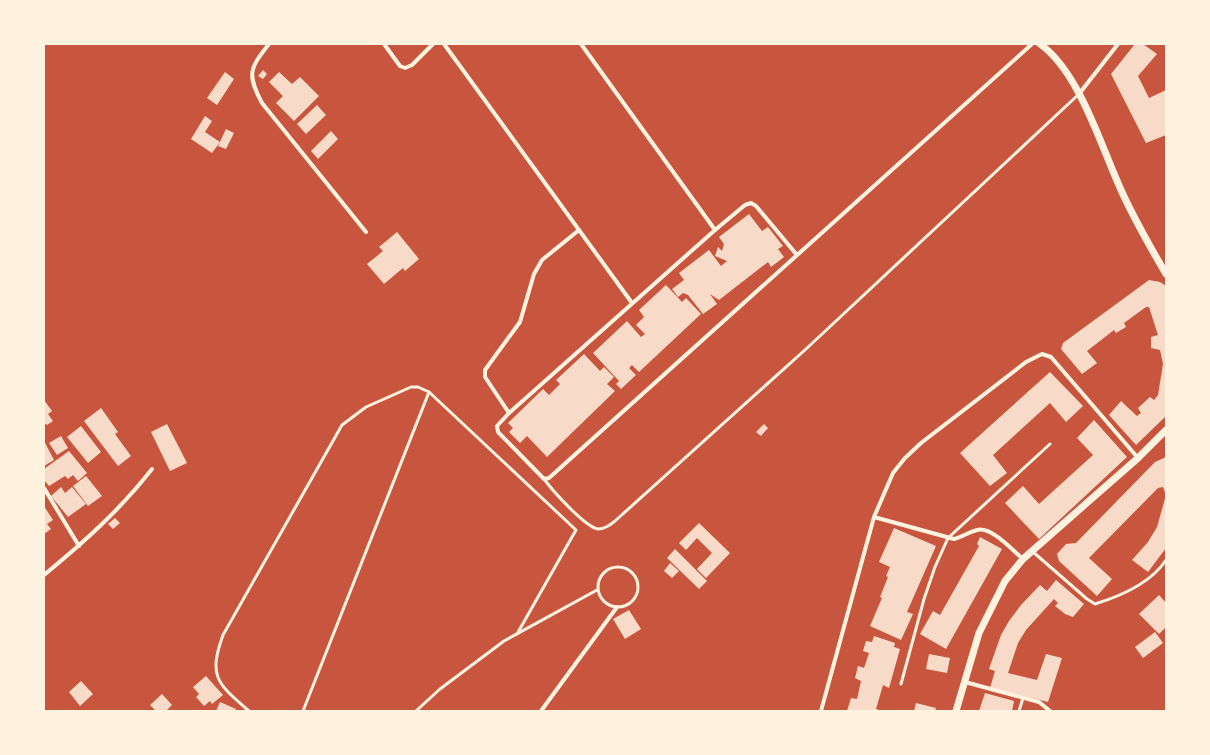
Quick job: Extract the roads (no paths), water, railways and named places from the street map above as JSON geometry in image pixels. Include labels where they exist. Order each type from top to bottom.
[{"type":"street","points":[[268,44],[260,54],[251,71],[252,85],[262,103],[366,232]]},
{"type":"street","points":[[384,44],[400,66],[405,68],[412,65],[432,44]]},
{"type":"street","points":[[444,44],[632,303]]},
{"type":"street","points":[[580,44],[714,230]]},
{"type":"street","points":[[797,255],[756,206],[751,203],[745,205],[714,230],[509,413],[497,426],[498,432],[544,479],[549,478],[1032,44]]},
{"type":"street","points":[[1040,44],[1050,51],[1079,94],[1118,184],[1166,274]]},
{"type":"street","points":[[1079,94],[1118,44]]},
{"type":"street","points":[[509,413],[485,376],[485,370],[520,322],[534,274],[542,260],[580,230]]},
{"type":"street","points":[[821,711],[874,517],[893,473],[905,458],[921,443],[1026,362],[1042,354],[1051,357],[1138,458]]},
{"type":"street","points":[[956,711],[980,633],[993,602],[1005,581],[1023,559],[1138,458],[1166,430]]},
{"type":"street","points":[[44,575],[80,546],[130,498],[152,469]]},
{"type":"street","points":[[44,488],[80,546]]},
{"type":"street","points":[[874,517],[954,539],[963,537],[977,530],[986,529],[993,533],[1023,559]]},
{"type":"street","points":[[541,711],[617,607]]},
{"type":"street","points":[[964,682],[1039,702],[1050,711]]},
{"type":"lane","points":[[544,479],[564,503],[593,527],[599,529],[606,528],[806,349],[1079,94]]},
{"type":"lane","points":[[249,711],[232,697],[218,679],[214,666],[223,635],[342,425],[366,407],[411,387],[418,387],[429,392],[576,530],[517,634]]},
{"type":"lane","points":[[303,711],[429,392]]},
{"type":"lane","points":[[902,684],[924,599],[935,567],[948,538],[1050,444]]},
{"type":"lane","points":[[1032,551],[1087,599],[1096,604],[1110,600],[1141,584],[1166,560]]},
{"type":"lane","points":[[617,567],[630,571],[637,583],[636,595],[627,605],[617,607],[608,605],[597,590],[599,579],[609,569],[617,567]]},
{"type":"lane","points":[[416,711],[440,689],[480,658],[517,634],[597,590]]},
{"type":"lane","points":[[1019,711],[1023,698]]}]
